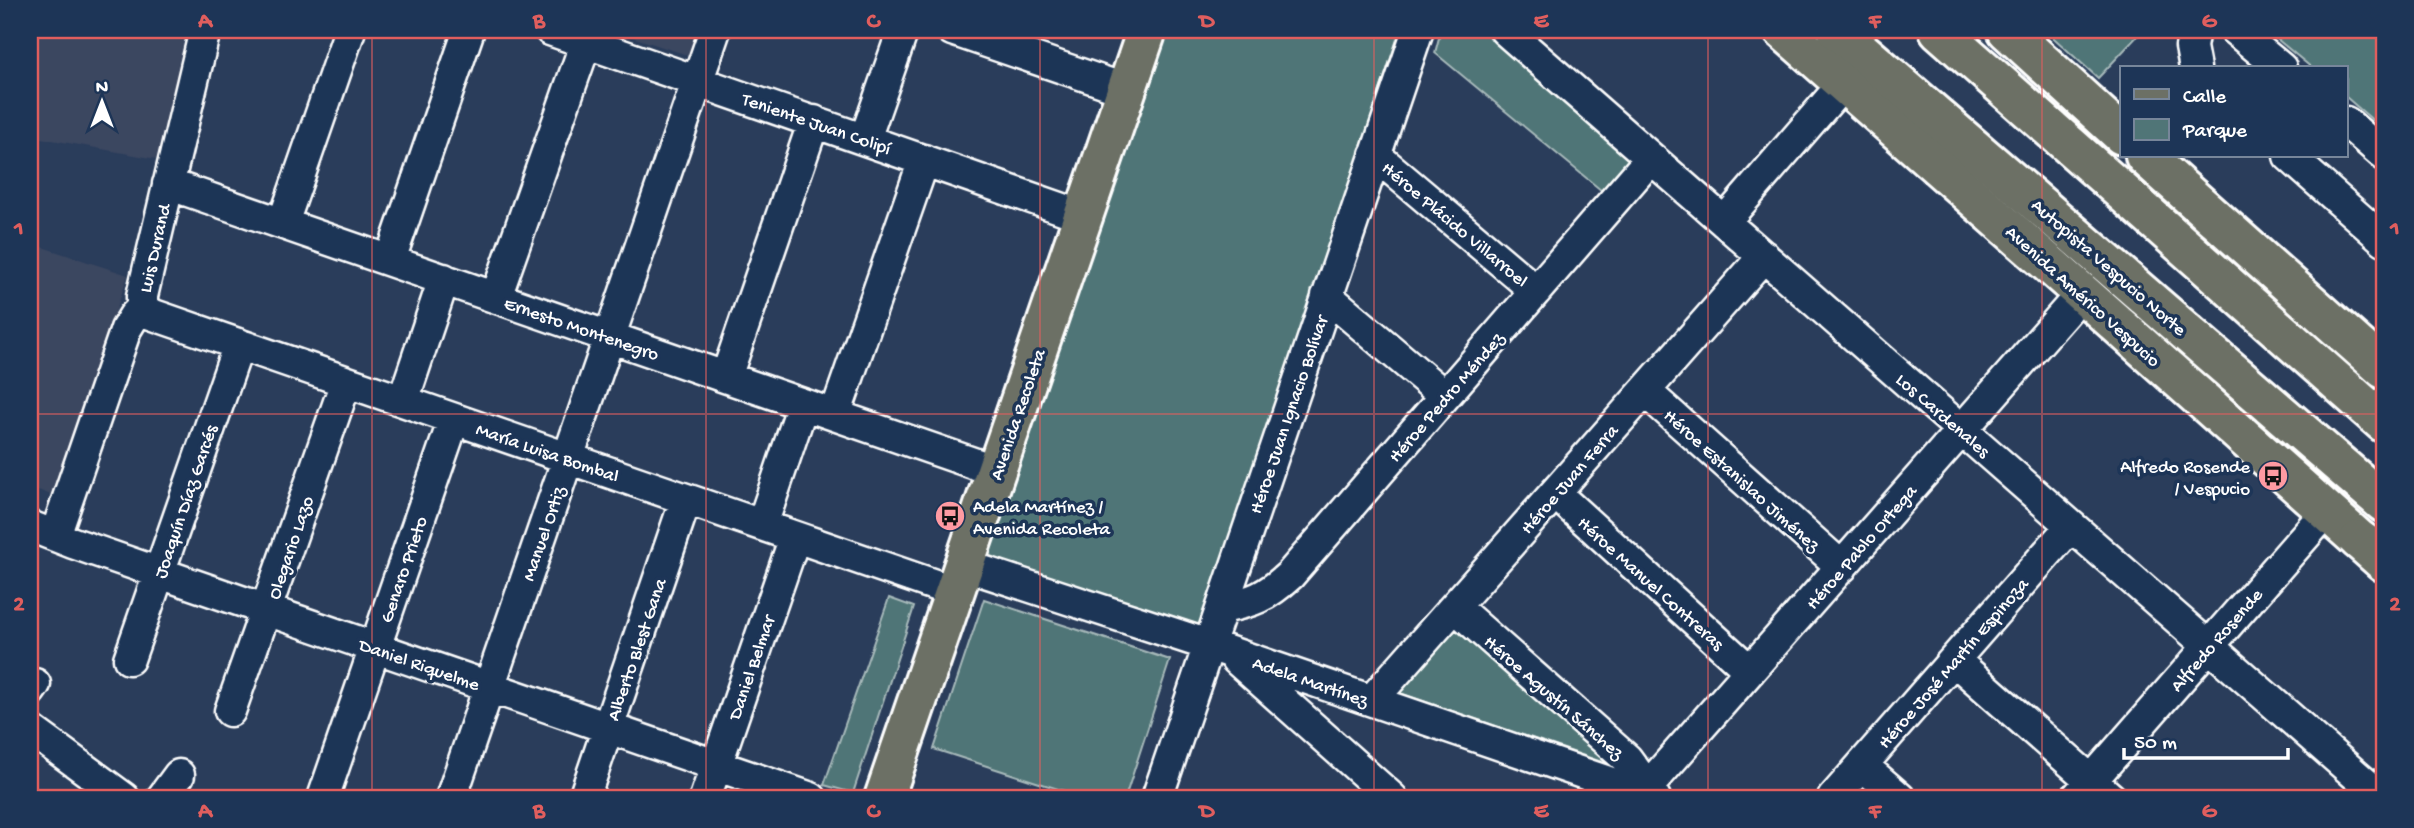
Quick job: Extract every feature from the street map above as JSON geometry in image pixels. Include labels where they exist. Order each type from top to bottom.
[{"type":"main road","name":"Avenida Recoleta","points":[[884,798],[1147,30]]},
{"type":"main road","name":"Avenida Américo Vespucio","points":[[1783,30],[2326,512],[2376,552]]},
{"type":"main road","name":"Autopista Vespucio Norte","points":[[1837,30],[2384,503]]},
{"type":"main road","points":[[1939,30],[2384,424]]},
{"type":"main road","points":[[2007,30],[2120,133]]},
{"type":"main road","points":[[2147,158],[2384,369]]},
{"type":"street","name":"Luis Durand","points":[[43,531],[126,329],[142,308],[142,296],[205,30]]},
{"type":"street","points":[[283,223],[350,30]]},
{"type":"street","points":[[390,260],[469,30]]},
{"type":"street","name":"Teniente Juan Colipí","points":[[550,30],[1083,216]]},
{"type":"street","name":"Manuel Ortiz","points":[[451,798],[715,30]]},
{"type":"street","points":[[865,139],[903,30]]},
{"type":"street","name":"Héroe Juan Ignacio Bolívar","points":[[1168,792],[1218,648],[1222,608],[1418,30]]},
{"type":"street","name":"Los Cardenales","points":[[1505,30],[2382,798]]},
{"type":"street","points":[[2194,30],[2191,47],[2195,66]]},
{"type":"street","points":[[2235,30],[2279,66]]},
{"type":"street","points":[[967,32],[1127,90]]},
{"type":"street","points":[[496,297],[586,42]]},
{"type":"street","points":[[1724,222],[1844,83]]},
{"type":"street","points":[[726,377],[814,121]]},
{"type":"street","points":[[2348,124],[2384,155]]},
{"type":"street","name":"Héroe Plácido Villarroel","points":[[1375,155],[1536,291]]},
{"type":"street","name":"Héroe Pedro Méndez","points":[[1222,608],[1255,601],[1273,592],[1290,575],[1651,158]]},
{"type":"street","points":[[2291,158],[2384,240]]},
{"type":"street","points":[[835,415],[924,160]]},
{"type":"street","name":"Ernesto Montenegro","points":[[168,184],[996,471]]},
{"type":"street","name":"Héroe Juan Ferra","points":[[1372,700],[1764,256]]},
{"type":"street","points":[[403,401],[444,279]]},
{"type":"street","name":"Héroe Pablo Ortega","points":[[1645,796],[1750,671],[2082,293]]},
{"type":"street","points":[[1327,296],[1445,396]]},
{"type":"street","name":"María Luisa Bombal","points":[[142,308],[151,314],[795,537],[960,578]]},
{"type":"street","name":"Joaquín Díaz Garcés","points":[[129,659],[239,344]]},
{"type":"street","name":"Olegario Lazo","points":[[230,711],[268,610],[346,382]]},
{"type":"street","name":"Héroe Estanislao Jiménez","points":[[1645,391],[1842,567]]},
{"type":"street","points":[[762,525],[803,404]]},
{"type":"street","name":"Genaro Prieto","points":[[323,798],[454,419]]},
{"type":"street","name":"Héroe Manuel Contreras","points":[[1555,494],[1750,671]]},
{"type":"street","name":"Alberto Blest Gana","points":[[584,798],[686,499]]},
{"type":"street","name":"Alfredo Rosende","points":[[2093,792],[2208,646],[2326,512]]},
{"type":"street","name":"Héroe José Martín Espinoza","points":[[1833,798],[2071,526]]},
{"type":"street","name":"Daniel Riquelme","points":[[43,531],[811,798]]},
{"type":"street","name":"Daniel Belmar","points":[[705,798],[795,537]]},
{"type":"street","name":"Adela Martínez","points":[[960,578],[1218,648],[1645,796]]},
{"type":"street","name":"Héroe Agustín Sánchez","points":[[1455,607],[1627,759],[1638,774],[1645,796]]},
{"type":"street","points":[[1218,648],[1392,798]]},
{"type":"street","points":[[1954,660],[2093,792]]},
{"type":"street","points":[[30,729],[124,798]]},
{"type":"street","points":[[1862,765],[1900,798]]},
{"type":"shaded area","points":[[30,30],[186,30],[162,160],[30,136]]},
{"type":"shaded area","points":[[611,30],[702,30],[693,57]]},
{"type":"shaded area","points":[[30,243],[128,275],[54,496],[30,487]]},
{"type":"green space","points":[[1163,30],[1400,30],[1203,628],[981,556]]},
{"type":"green space","points":[[1441,30],[1483,30],[1633,159],[1602,191],[1435,53]]},
{"type":"green space","points":[[2045,30],[2143,30],[2098,78]]},
{"type":"green space","points":[[2266,30],[2384,30],[2384,130],[2348,99],[2348,66],[2310,66]]},
{"type":"green space","points":[[889,598],[914,607],[853,793],[824,785]]},
{"type":"green space","points":[[984,599],[1170,660],[1125,798],[1086,798],[934,749]]},
{"type":"green space","points":[[1466,628],[1613,758],[1602,762],[1391,690],[1453,629]]},
{"type":"place","name":"Alfredo Rosende / Vespucio","points":[[2273,476]]},
{"type":"place","name":"Adela Martínez / Avenida Recoleta","points":[[950,516]]}]
